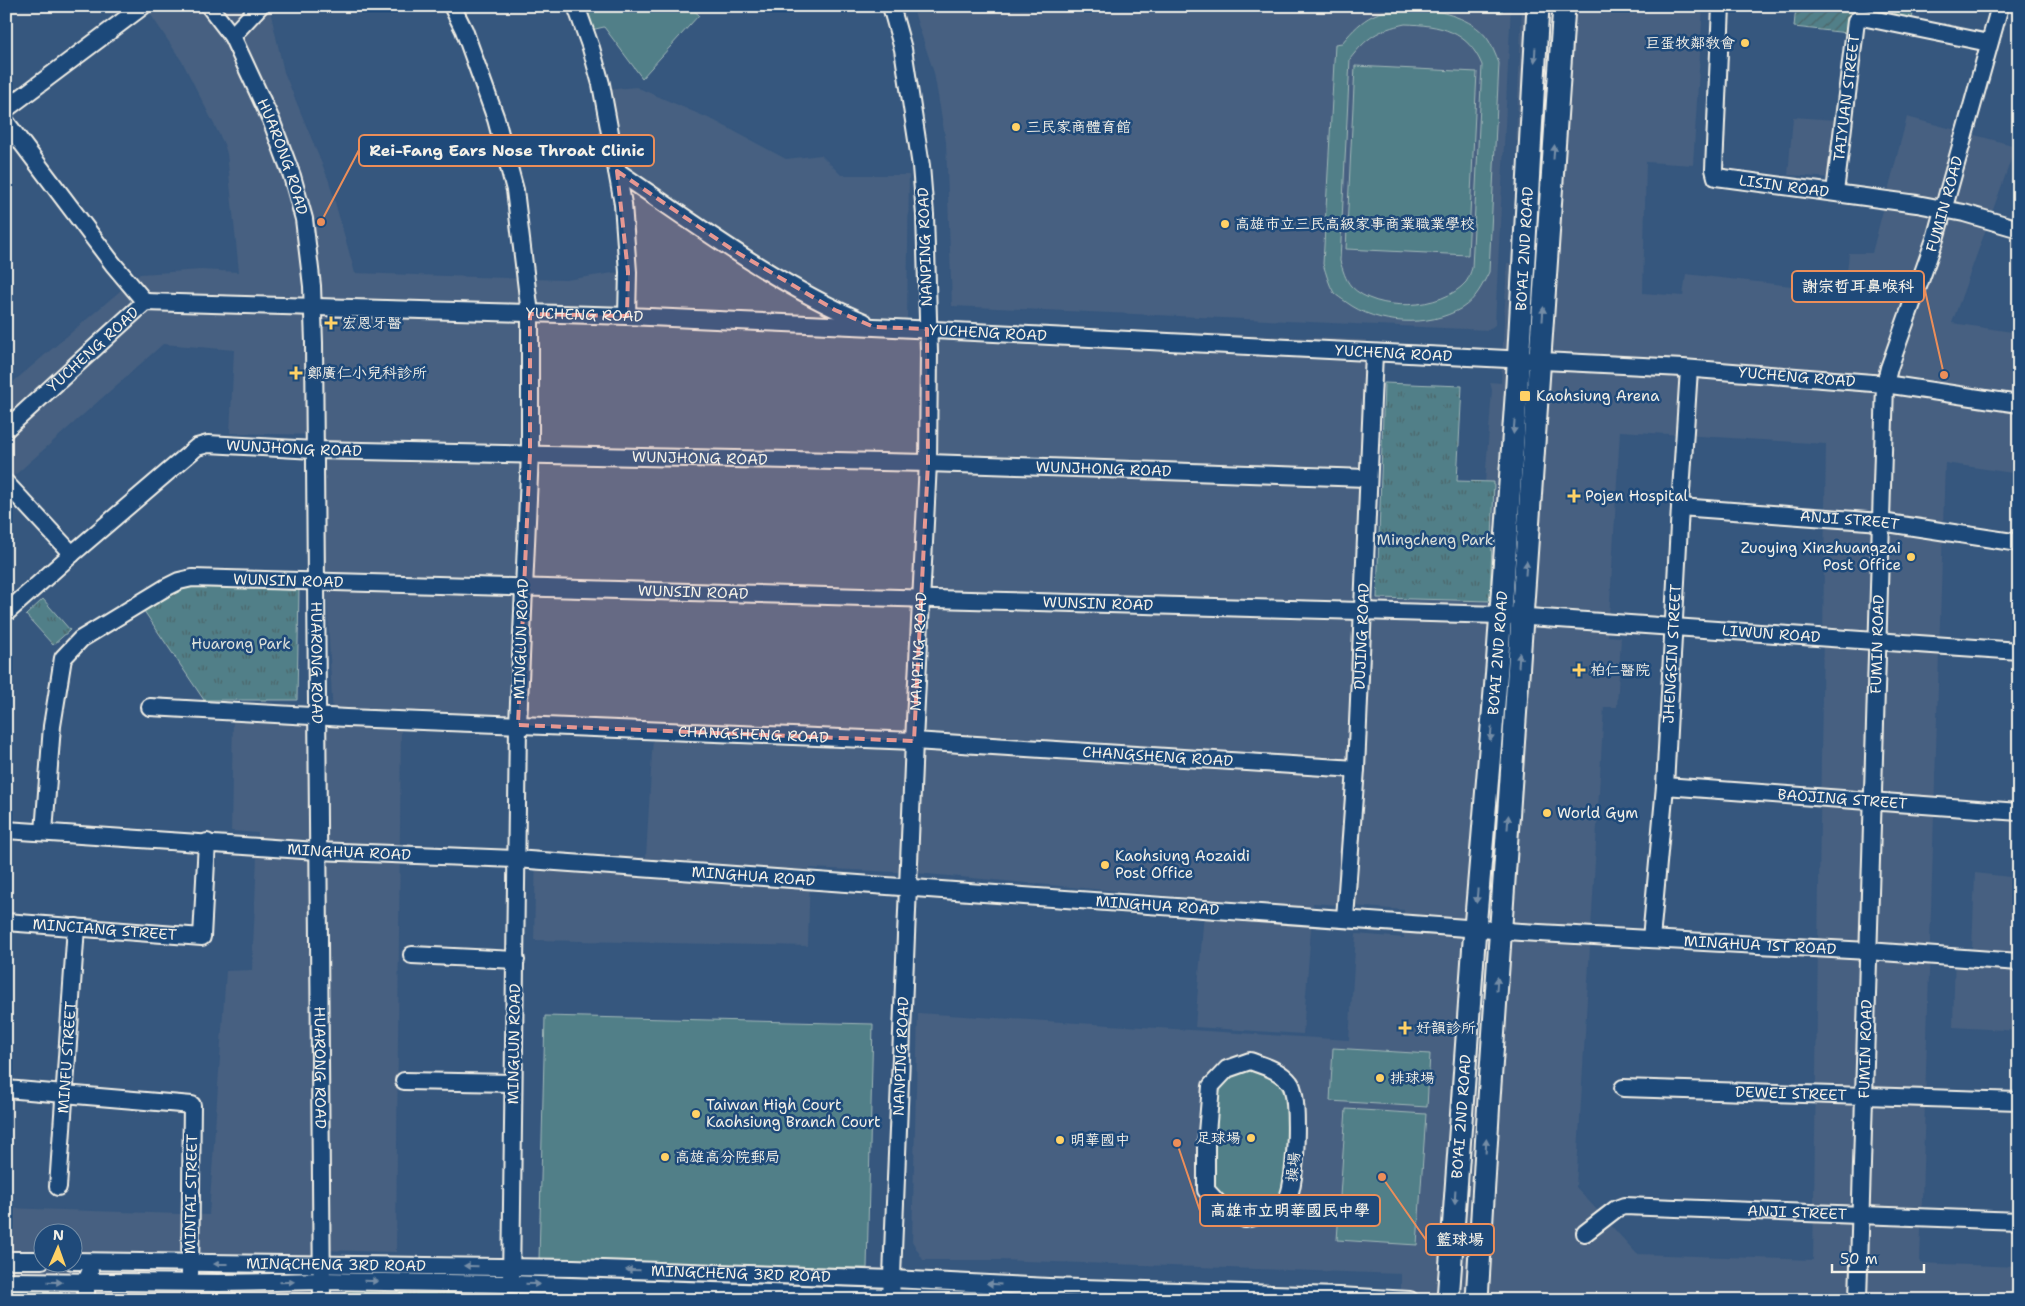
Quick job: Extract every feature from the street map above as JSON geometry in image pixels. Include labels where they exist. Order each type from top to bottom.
[{"type":"main road","name":"BO'AI 2ND ROAD","points":[[1448,1300],[1474,928],[1500,615],[1518,361],[1538,6]]},
{"type":"main road","name":"BO'AI 2ND ROAD","points":[[1477,1300],[1564,6]]},
{"type":"street","points":[[6,109],[143,6]]},
{"type":"street","name":"HUARONG ROAD","points":[[209,6],[232,36],[271,120],[292,176],[304,219],[312,308],[322,1300]]},
{"type":"street","points":[[232,36],[260,6]]},
{"type":"street","name":"MINGLUN ROAD","points":[[452,6],[464,30],[496,119],[515,190],[530,314],[530,453],[523,587],[515,859],[516,960],[511,1284]]},
{"type":"street","points":[[576,6],[601,84],[623,204],[627,263],[627,316]]},
{"type":"street","name":"NANPING ROAD","points":[[891,6],[903,49],[921,166],[925,215],[928,463],[914,741],[891,1298]]},
{"type":"street","name":"LISIN ROAD","points":[[1721,6],[1714,169],[1716,177],[1727,180],[1835,192],[1943,209],[2019,229]]},
{"type":"street","name":"FUMIN ROAD","points":[[1858,1300],[1885,384],[1935,239],[2000,6]]},
{"type":"street","name":"TAIYUAN STREET","points":[[1835,192],[1856,21],[1862,17],[1989,43]]},
{"type":"street","points":[[6,122],[113,264],[145,302]]},
{"type":"street","points":[[617,172],[734,250],[835,310],[874,327]]},
{"type":"street","name":"YUCHENG ROAD","points":[[6,429],[145,302],[627,316],[1689,369],[1885,384],[2019,404]]},
{"type":"street","name":"DUJING ROAD","points":[[1345,918],[1356,769],[1367,478],[1374,353]]},
{"type":"street","name":"JHENGSIN STREET","points":[[1652,939],[1665,786],[1689,369]]},
{"type":"street","name":"WUNJHONG ROAD","points":[[6,614],[72,554],[197,447],[208,444],[314,450],[530,453],[928,463],[1367,478]]},
{"type":"street","points":[[6,482],[72,554]]},
{"type":"street","name":"ANJI STREET","points":[[1680,507],[1881,522],[2019,542]]},
{"type":"street","name":"WUNSIN ROAD","points":[[44,832],[52,726],[63,658],[70,648],[81,639],[179,581],[204,577],[1522,616]]},
{"type":"street","name":"LIWUN ROAD","points":[[1522,616],[2019,651]]},
{"type":"street","name":"CHANGSHENG ROAD","points":[[150,707],[518,725],[914,741],[1356,769]]},
{"type":"street","name":"BAOJING STREET","points":[[1665,786],[2019,812]]},
{"type":"street","name":"MINGHUA ROAD","points":[[6,830],[207,842],[317,851],[515,859],[1501,930]]},
{"type":"street","name":"MINCIANG STREET","points":[[6,922],[202,937],[207,842]]},
{"type":"street","name":"MINFU STREET","points":[[58,1187],[76,927]]},
{"type":"street","name":"MINGHUA 1ST ROAD","points":[[1501,930],[1868,951],[2019,962]]},
{"type":"street","points":[[412,955],[516,960]]},
{"type":"street","name":"操場","points":[[1250,1062],[1273,1069],[1291,1083],[1296,1098],[1294,1174],[1288,1197],[1275,1211],[1245,1219],[1221,1206],[1206,1190],[1206,1145],[1211,1086],[1227,1069],[1250,1062]]},
{"type":"street","points":[[404,1081],[513,1083]]},
{"type":"street","name":"DEWEI STREET","points":[[1623,1088],[2019,1101]]},
{"type":"street","points":[[6,1089],[64,1094]]},
{"type":"street","name":"MINTAI STREET","points":[[64,1094],[192,1105],[189,1284]]},
{"type":"street","name":"ANJI STREET","points":[[1585,1233],[1624,1206],[2019,1221]]},
{"type":"street","points":[[6,1260],[32,1260]]},
{"type":"street","name":"MINGCHENG 3RD ROAD","points":[[82,1261],[512,1267],[818,1276],[1049,1287],[1410,1300]]},
{"type":"street","points":[[86,1300],[86,1282],[94,1261]]},
{"type":"street","points":[[817,1293],[818,1276]]},
{"type":"street","name":"MINGCHENG 3RD ROAD","points":[[6,1281],[189,1284],[322,1281],[511,1284],[817,1293],[891,1298],[977,1300]]},
{"type":"highlighted area","points":[[617,171],[733,250],[835,310],[874,327],[927,329],[928,463],[914,741],[518,725],[530,453],[530,314],[627,316],[628,272]]},
{"type":"shaded area","points":[[145,6],[269,6],[284,72],[329,181],[355,273],[566,280],[626,271],[605,90],[636,87],[715,121],[786,159],[821,155],[841,175],[909,175],[907,320],[1366,340],[1353,597],[1490,601],[1494,483],[1485,482],[1492,390],[1490,382],[1501,383],[1507,263],[1515,263],[1521,141],[1516,141],[1522,6],[1703,6],[1693,165],[1646,162],[1643,293],[1683,296],[1686,274],[1845,292],[1849,253],[1872,253],[1907,117],[2016,146],[1952,323],[2019,333],[2019,474],[1945,463],[1920,1263],[2019,1267],[2019,1300],[1401,1300],[1401,1274],[999,1260],[923,1260],[912,1241],[918,1013],[1349,1040],[1356,934],[1404,938],[1404,910],[1313,903],[1303,1034],[1195,1027],[1205,899],[916,873],[810,868],[808,946],[534,940],[536,851],[646,857],[653,736],[401,724],[396,1252],[315,1250],[316,1300],[6,1300],[6,1208],[209,1215],[226,971],[252,970],[258,833],[231,831],[233,717],[333,720],[319,435],[230,433],[234,350],[163,344],[6,483],[6,388],[140,274],[201,270],[239,272],[227,154],[224,144],[183,63]],"holes":[[[1620,431],[1826,444],[1813,1260],[1637,1254],[1576,1187],[1604,707],[1617,707],[1621,637],[1608,636]]]},
{"type":"shaded area","name":"高雄市立三民高級家事商業職業學校","points":[[912,6],[1511,6],[1495,325],[1488,330],[952,306],[946,142],[934,73]]},
{"type":"shaded area","points":[[1793,117],[1837,120],[1833,178],[1788,175]]},
{"type":"shaded area","points":[[1975,873],[2019,878],[2019,1031],[1953,1027],[1955,948],[1972,949]]},
{"type":"green space","points":[[581,6],[689,6],[699,15],[642,78],[604,27],[591,30]]},
{"type":"green space","points":[[1406,6],[1502,6],[1502,12],[1425,8],[1460,18],[1476,27],[1489,41],[1499,63],[1489,272],[1475,296],[1462,308],[1434,319],[1403,321],[1388,319],[1359,310],[1340,298],[1332,290],[1323,264],[1335,44],[1342,43],[1358,26],[1372,16],[1389,10],[1411,7]],"holes":[[[1405,24],[1441,28],[1461,37],[1469,44],[1482,65],[1472,268],[1466,282],[1455,291],[1441,298],[1426,303],[1392,304],[1376,301],[1362,295],[1351,286],[1340,261],[1350,59],[1362,45],[1380,32]]]},
{"type":"green space","points":[[1796,6],[1851,6],[1848,33],[1794,27]]},
{"type":"green space","points":[[1862,6],[1915,6],[1912,18],[1862,8]]},
{"type":"green space","points":[[1355,66],[1477,72],[1468,255],[1346,249]]},
{"type":"green space","name":"Mingcheng Park","points":[[1384,383],[1462,386],[1457,481],[1494,482],[1490,601],[1377,598]]},
{"type":"green space","name":"Huarong Park","points":[[188,586],[299,588],[297,700],[204,700],[144,611]]},
{"type":"green space","points":[[43,599],[70,630],[53,645],[26,615]]},
{"type":"green space","points":[[545,1016],[873,1024],[867,1268],[539,1260]]},
{"type":"green space","name":"排球場","points":[[1333,1048],[1430,1054],[1427,1107],[1330,1101]]},
{"type":"green space","name":"足球場","points":[[1251,1068],[1268,1074],[1279,1082],[1288,1103],[1286,1170],[1280,1195],[1270,1206],[1250,1210],[1230,1205],[1216,1191],[1214,1168],[1216,1106],[1223,1080],[1235,1072]]},
{"type":"green space","points":[[1346,1109],[1426,1114],[1417,1245],[1337,1240]]},
{"type":"green space","points":[[353,1287],[722,1300],[340,1300],[340,1296]]},
{"type":"green space","points":[[6,1291],[61,1293],[70,1298],[70,1300],[6,1300]]},
{"type":"place","name":"巨蛋牧鄰教會","points":[[1745,43]]},
{"type":"place","name":"三民家商體育館","points":[[1016,127]]},
{"type":"place","name":"Rei-Fang Ears Nose Throat Clinic","points":[[321,222]]},
{"type":"place","name":"高雄市立三民高級家事商業職業學校","points":[[1225,224]]},
{"type":"place","name":"宏恩牙醫","points":[[331,323]]},
{"type":"place","name":"鄭廣仁小兒科診所","points":[[296,373]]},
{"type":"place","name":"謝宗哲耳鼻喉科","points":[[1944,375]]},
{"type":"place","name":"Kaohsiung Arena","points":[[1525,396]]},
{"type":"place","name":"Pojen Hospital","points":[[1574,496]]},
{"type":"place","name":"Zuoying Xinzhuangzai Post Office","points":[[1911,557]]},
{"type":"place","name":"柏仁醫院","points":[[1579,670]]},
{"type":"place","name":"World Gym","points":[[1547,813]]},
{"type":"place","name":"Kaohsiung Aozaidi Post Office","points":[[1105,865]]},
{"type":"place","name":"好韻診所","points":[[1405,1028]]},
{"type":"place","name":"排球場","points":[[1380,1078]]},
{"type":"place","name":"Taiwan High Court Kaohsiung Branch Court","points":[[696,1114]]},
{"type":"place","name":"足球場","points":[[1251,1138]]},
{"type":"place","name":"明華國中","points":[[1060,1140]]},
{"type":"place","name":"高雄市立明華國民中學","points":[[1177,1143]]},
{"type":"place","name":"高雄高分院郵局","points":[[665,1157]]},
{"type":"place","name":"籃球場","points":[[1382,1177]]}]
